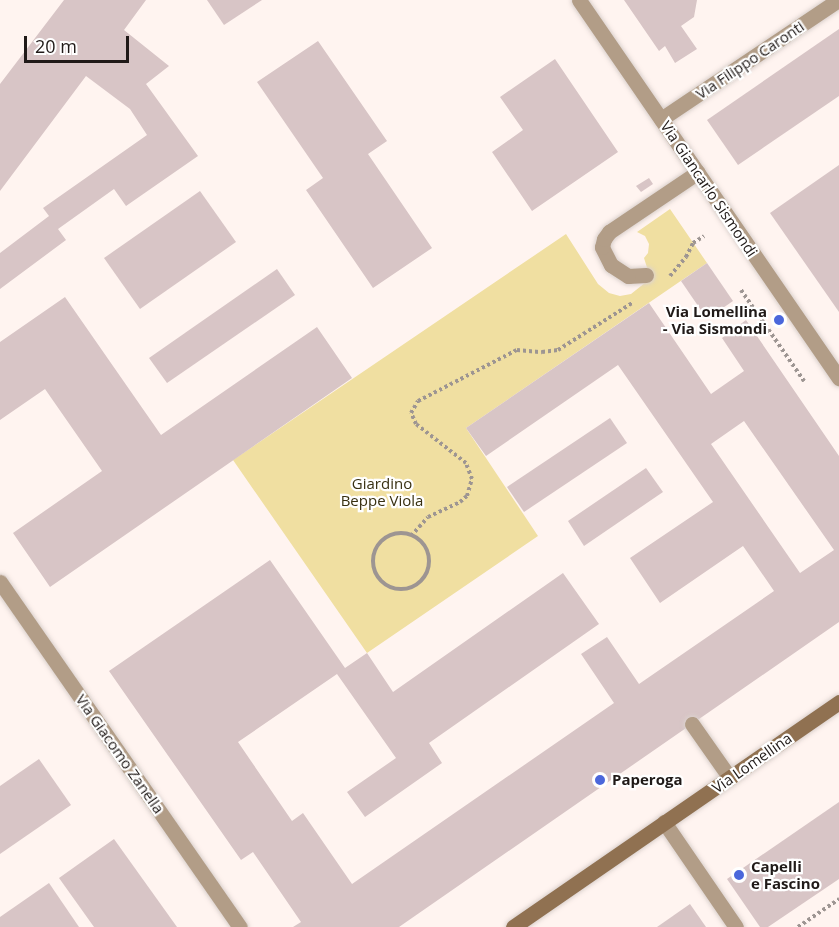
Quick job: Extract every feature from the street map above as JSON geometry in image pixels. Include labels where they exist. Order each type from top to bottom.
[{"type":"street","name":"Via Giancarlo Sismondi","points":[[579,0],[839,378]]},
{"type":"street","name":"Via Filippo Caronti","points":[[661,119],[838,0]]},
{"type":"street","points":[[645,274],[628,276],[611,265],[602,247],[604,239],[609,232],[698,172]]},
{"type":"street","name":"Via Giacomo Zanella","points":[[0,582],[240,927]]},
{"type":"street","name":"Via Lomellina","points":[[513,927],[839,702]]},
{"type":"street","points":[[692,724],[730,778]]},
{"type":"street","points":[[664,822],[736,927]]},
{"type":"path","points":[[666,280],[679,268],[693,243],[704,236]]},
{"type":"path","points":[[741,290],[804,381]]},
{"type":"path","points":[[411,536],[428,517],[467,496],[472,479],[466,463],[416,424],[411,413],[418,401],[517,350],[551,352],[567,346],[641,297]]},
{"type":"path","points":[[397,533],[411,536],[422,543],[427,551],[428,569],[424,577],[410,588],[392,588],[378,577],[373,559],[376,550],[388,537],[397,533]]},
{"type":"path","points":[[798,927],[839,899]]},
{"type":"green space","name":"Giardino Beppe Viola","points":[[670,209],[707,263],[466,428],[538,536],[367,653],[233,460],[566,234],[598,284],[609,293],[620,296],[631,294],[646,282],[649,274],[644,258],[648,253],[649,244],[645,236],[637,232]]},
{"type":"building","points":[[64,0],[146,0],[124,30],[169,66],[146,84],[198,156],[126,206],[114,189],[58,229],[66,240],[0,289],[0,253],[49,216],[43,208],[147,135],[130,109],[86,76],[0,191],[0,84]]},
{"type":"building","points":[[207,0],[262,0],[224,25]]},
{"type":"building","points":[[624,0],[697,0],[694,17],[681,26],[697,49],[675,63],[665,46],[659,51]]},
{"type":"building","points":[[839,29],[839,96],[738,165],[707,120]]},
{"type":"building","points":[[318,41],[387,141],[368,154],[432,248],[373,288],[306,190],[323,178],[257,82]]},
{"type":"building","points":[[555,59],[618,152],[532,211],[492,152],[523,130],[500,97]]},
{"type":"building","points":[[839,165],[839,312],[770,213]]},
{"type":"building","points":[[649,178],[653,184],[641,192],[636,186]]},
{"type":"building","points":[[200,191],[236,242],[140,309],[104,258]]},
{"type":"building","points":[[707,263],[733,301],[707,319],[681,281]]},
{"type":"building","points":[[277,269],[295,295],[167,383],[149,358]]},
{"type":"building","points":[[65,297],[161,435],[317,327],[352,378],[50,587],[13,533],[102,471],[45,389],[0,420],[0,342]]},
{"type":"building","points":[[649,303],[711,394],[744,371],[722,338],[746,320],[839,456],[839,622],[399,927],[293,927],[301,922],[253,852],[241,860],[109,671],[270,560],[345,668],[367,653],[393,692],[563,573],[599,624],[429,743],[442,763],[365,817],[347,792],[396,758],[337,674],[238,742],[292,821],[303,813],[352,884],[614,703],[581,654],[607,637],[639,684],[774,591],[743,546],[660,603],[630,558],[713,502],[618,365],[486,456],[466,428]],"holes":[[[744,421],[834,550],[800,573],[711,444]]]},
{"type":"building","points":[[610,418],[627,443],[524,512],[507,487]]},
{"type":"building","points":[[646,468],[663,492],[584,546],[568,521]]},
{"type":"building","points":[[39,759],[71,805],[0,854],[0,786]]},
{"type":"building","points":[[839,802],[839,879],[768,927],[760,927],[727,879]]},
{"type":"building","points":[[114,839],[177,927],[94,927],[59,878]]},
{"type":"building","points":[[49,883],[79,927],[0,927],[0,917]]},
{"type":"building","points":[[690,904],[706,927],[657,927]]},
{"type":"place","name":"Via Lomellina - Via Sismondi","points":[[779,320]]},
{"type":"place","name":"Paperoga","points":[[600,780]]},
{"type":"place","name":"Capelli e Fascino","points":[[739,875]]}]
